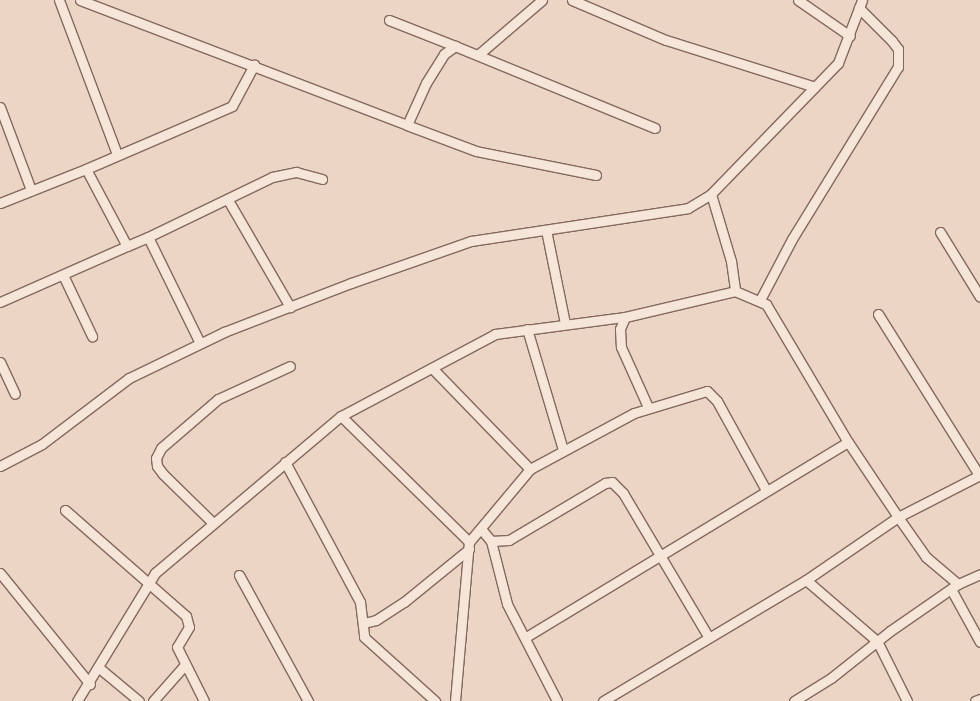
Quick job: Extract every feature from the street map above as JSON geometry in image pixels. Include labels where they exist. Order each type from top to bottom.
[{"type":"street","points":[[59,0],[117,154]]},
{"type":"street","points":[[80,0],[476,151],[596,175]]},
{"type":"street","points":[[479,54],[542,0]]},
{"type":"street","points":[[572,0],[588,3],[666,40],[815,87]]},
{"type":"street","points":[[798,0],[850,36]]},
{"type":"street","points":[[0,466],[42,444],[129,378],[200,343],[290,307],[472,242],[688,208],[711,194],[838,63],[850,36],[860,4]]},
{"type":"street","points":[[760,300],[792,239],[898,67],[898,50],[860,4]]},
{"type":"street","points":[[389,20],[479,54],[655,128]]},
{"type":"street","points":[[407,125],[426,83],[444,54],[455,46]]},
{"type":"street","points":[[0,203],[86,169],[232,106],[254,65]]},
{"type":"street","points":[[0,107],[31,190]]},
{"type":"street","points":[[86,169],[127,246]]},
{"type":"street","points":[[0,302],[148,237],[228,200],[272,177],[296,172],[322,180]]},
{"type":"street","points":[[711,194],[731,261],[735,291]]},
{"type":"street","points":[[228,200],[290,307]]},
{"type":"street","points":[[546,230],[564,323]]},
{"type":"street","points":[[940,232],[980,297]]},
{"type":"street","points":[[148,237],[200,343]]},
{"type":"street","points":[[63,275],[92,336]]},
{"type":"street","points":[[77,701],[90,684],[98,666],[148,582],[213,523],[341,416],[495,334],[564,323],[625,317],[735,291],[760,300],[848,442],[898,516],[926,557],[955,587],[980,642]]},
{"type":"street","points":[[603,701],[708,636],[806,580],[898,516],[980,475],[878,314]]},
{"type":"street","points":[[625,317],[620,329],[622,346],[648,408]]},
{"type":"street","points":[[527,329],[563,450]]},
{"type":"street","points":[[0,362],[15,394]]},
{"type":"street","points":[[213,523],[163,474],[157,466],[156,458],[161,448],[218,399],[290,366]]},
{"type":"street","points":[[432,368],[530,469]]},
{"type":"street","points":[[364,623],[376,620],[404,602],[469,546],[530,469],[563,450],[648,408],[707,391],[717,401],[766,490]]},
{"type":"street","points":[[341,416],[469,546],[456,701]]},
{"type":"street","points":[[526,637],[848,442]]},
{"type":"street","points":[[285,462],[340,561],[360,602],[364,623],[364,638],[435,701]]},
{"type":"street","points":[[491,541],[510,540],[605,483],[612,482],[623,493],[658,557],[708,636]]},
{"type":"street","points":[[65,510],[189,619],[190,627],[177,647],[184,666],[204,701]]},
{"type":"street","points":[[481,529],[491,541],[502,594],[526,637],[557,701]]},
{"type":"street","points":[[0,573],[90,684]]},
{"type":"street","points":[[794,701],[831,678],[877,641],[955,587],[980,574]]},
{"type":"street","points":[[239,575],[308,701]]},
{"type":"street","points":[[806,580],[877,641],[906,701]]},
{"type":"street","points":[[98,666],[139,701]]},
{"type":"street","points":[[153,701],[184,666]]},
{"type":"street","points":[[976,701],[980,699]]}]
